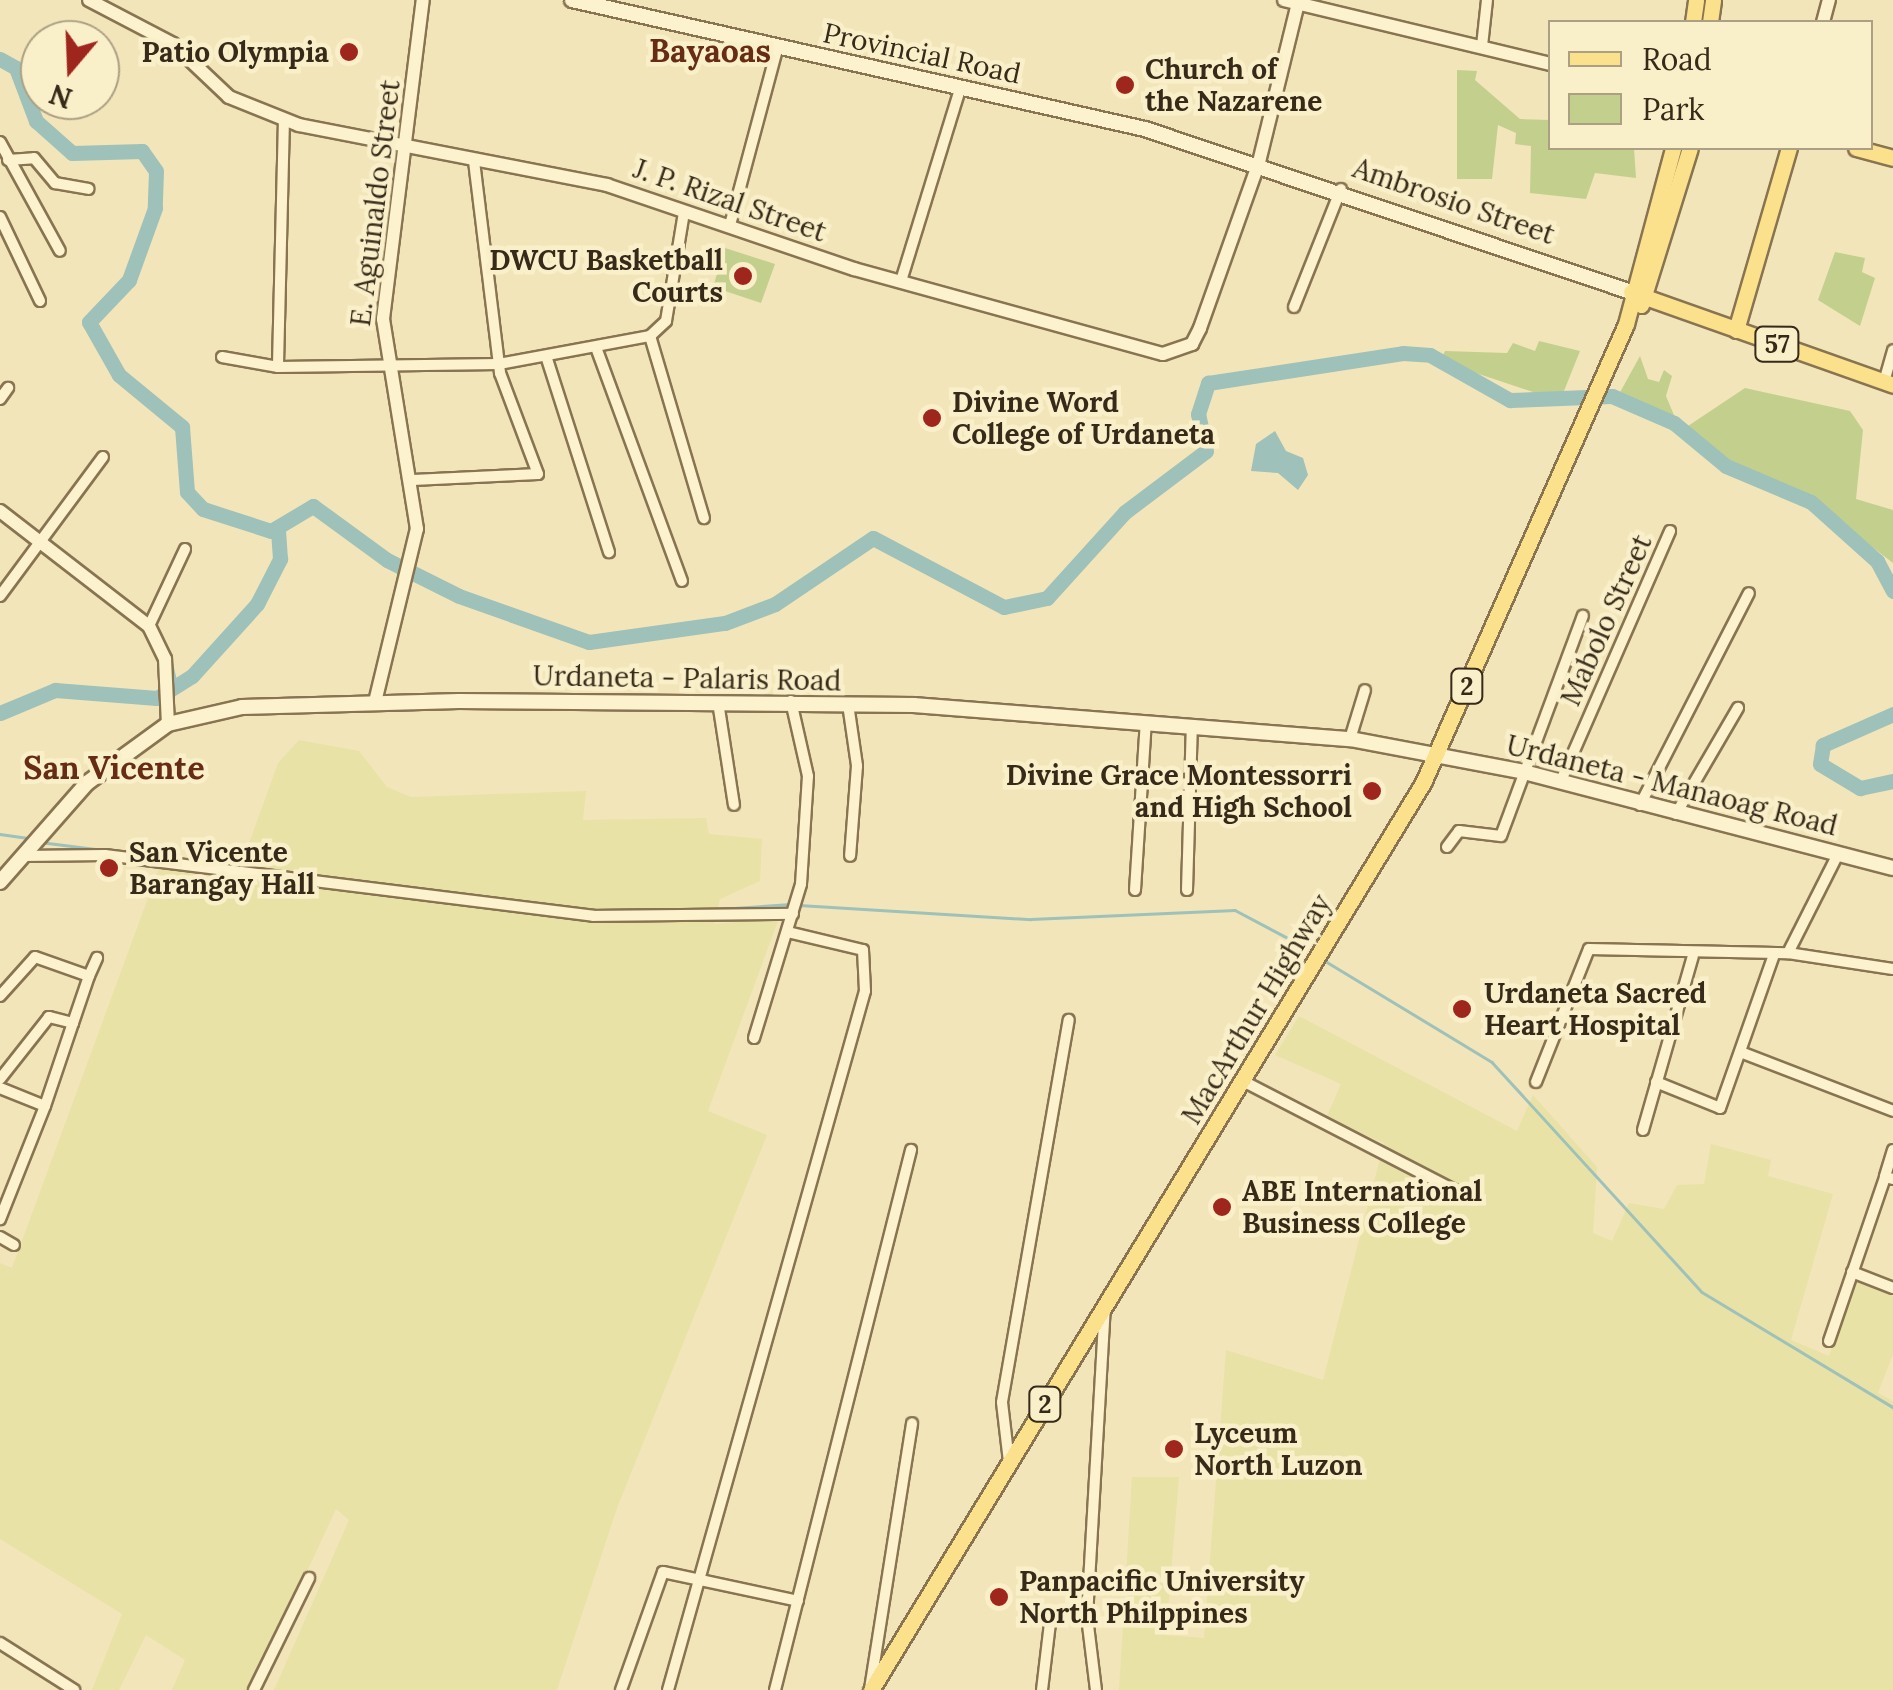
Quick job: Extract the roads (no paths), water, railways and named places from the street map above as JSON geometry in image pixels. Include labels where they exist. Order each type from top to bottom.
[{"type":"main road","name":"Provincial Road","points":[[572,0],[961,86],[1259,162]]},
{"type":"main road","name":"MacArthur Highway","points":[[870,1690],[1438,753],[1626,324],[1646,298],[1665,208],[1672,150]]},
{"type":"main road","name":"MacArthur Highway","points":[[1665,208],[1689,150]]},
{"type":"main road","points":[[1646,298],[1738,322],[1788,150]]},
{"type":"main road","points":[[1863,150],[1893,158]]},
{"type":"main road","name":"Ambrosio Street","points":[[1259,162],[1646,298]]},
{"type":"main road","name":"57","points":[[1738,322],[1889,384]]},
{"type":"main road","name":"Urdaneta - Palaris Road","points":[[0,882],[40,833],[101,770],[168,724],[242,707],[375,702],[791,701],[1146,722],[1350,740],[1438,753]]},
{"type":"main road","name":"Urdaneta - Manaoag Road","points":[[1438,753],[1893,868]]},
{"type":"street","name":"J. P. Rizal Street","points":[[89,0],[173,44],[229,97],[284,119],[408,152],[474,160],[608,186],[901,281],[1176,352],[1200,328],[1259,162]]},
{"type":"street","name":"E. Aguinaldo Street","points":[[375,702],[398,592],[413,551],[413,480],[385,371],[384,296],[408,152],[423,0]]},
{"type":"street","points":[[1482,46],[1487,0]]},
{"type":"street","points":[[1259,162],[1291,1],[1548,63]]},
{"type":"street","points":[[730,225],[778,46]]},
{"type":"street","points":[[901,281],[961,86]]},
{"type":"street","points":[[278,367],[284,119]]},
{"type":"street","points":[[0,142],[60,251]]},
{"type":"street","points":[[8,160],[34,158],[55,183],[88,189]]},
{"type":"street","points":[[413,480],[538,474],[499,364],[474,160]]},
{"type":"street","points":[[1294,307],[1342,188]]},
{"type":"street","points":[[222,357],[278,367],[385,371],[547,359],[650,336],[666,320],[684,212]]},
{"type":"street","points":[[0,217],[40,301]]},
{"type":"street","points":[[650,336],[704,518]]},
{"type":"street","points":[[597,350],[682,580]]},
{"type":"street","points":[[1889,384],[1893,350]]},
{"type":"street","points":[[547,359],[609,552]]},
{"type":"street","points":[[0,398],[8,388]]},
{"type":"street","points":[[0,596],[104,457]]},
{"type":"street","points":[[0,511],[148,626],[166,681],[168,724]]},
{"type":"street","name":"Mabolo Street","points":[[1560,782],[1670,532]]},
{"type":"street","points":[[148,626],[185,549]]},
{"type":"street","points":[[1640,805],[1749,593]]},
{"type":"street","points":[[1446,847],[1459,832],[1499,839],[1583,616]]},
{"type":"street","points":[[1350,740],[1364,690]]},
{"type":"street","points":[[754,1038],[800,892],[808,776],[791,701]]},
{"type":"street","points":[[718,702],[734,805]]},
{"type":"street","points":[[848,704],[856,766],[850,856]]},
{"type":"street","points":[[1676,814],[1738,708]]},
{"type":"street","points":[[1135,890],[1146,722]]},
{"type":"street","points":[[1187,890],[1192,726]]},
{"type":"street","points":[[25,852],[105,855],[593,916],[794,911]]},
{"type":"street","points":[[1788,953],[1838,854]]},
{"type":"street","points":[[668,1690],[703,1578],[868,975],[864,950],[788,932]]},
{"type":"street","points":[[1536,1082],[1586,951],[1693,956],[1788,953],[1893,969]]},
{"type":"street","points":[[1656,1082],[1717,1109],[1743,1053],[1774,954]]},
{"type":"street","points":[[1642,1130],[1693,956]]},
{"type":"street","points":[[0,996],[35,957],[89,976]]},
{"type":"street","points":[[0,1219],[45,1106],[96,958]]},
{"type":"street","points":[[0,1079],[50,1017],[72,1024]]},
{"type":"street","points":[[1009,1462],[1002,1402],[1069,1020]]},
{"type":"street","points":[[1743,1053],[1893,1111]]},
{"type":"street","points":[[1241,1080],[1456,1191]]},
{"type":"street","points":[[0,1088],[45,1106]]},
{"type":"street","points":[[775,1690],[910,1150]]},
{"type":"street","points":[[1829,1341],[1889,1178],[1893,1150]]},
{"type":"street","points":[[0,1237],[14,1245]]},
{"type":"street","points":[[1852,1272],[1893,1288]]},
{"type":"street","points":[[1096,1690],[1087,1617],[1106,1305]]},
{"type":"street","points":[[870,1690],[912,1424]]},
{"type":"street","points":[[622,1690],[659,1574],[703,1578],[798,1601]]},
{"type":"street","points":[[254,1690],[309,1578]]},
{"type":"street","points":[[1042,1690],[1050,1615],[1087,1617]]},
{"type":"street","points":[[0,1642],[74,1690]]},
{"type":"water","points":[[1275,431],[1286,451],[1303,458],[1308,475],[1298,490],[1278,473],[1251,471],[1256,444]]},
{"type":"waterway","points":[[0,59],[16,68],[36,121],[72,153],[142,151],[156,171],[155,208],[129,280],[89,322],[119,375],[182,427],[187,492],[203,509],[271,531],[313,506],[387,560],[459,596],[589,642],[725,623],[775,604],[873,538],[1004,607],[1047,598],[1125,512],[1206,451],[1198,414],[1208,383],[1403,353],[1430,355],[1510,400],[1612,396],[1674,423],[1726,466],[1811,502],[1877,561],[1893,591]]},
{"type":"waterway","points":[[0,713],[55,690],[157,698],[192,676],[257,604],[280,559],[278,529]]},
{"type":"waterway","points":[[171,661],[177,686]]},
{"type":"waterway","points":[[1893,714],[1823,745],[1820,764],[1860,788],[1893,781]]},
{"type":"waterway","points":[[0,834],[28,838]]},
{"type":"waterway","points":[[40,842],[325,878]]},
{"type":"waterway","points":[[501,900],[537,904]]},
{"type":"waterway","points":[[704,910],[791,904]]},
{"type":"waterway","points":[[799,905],[1031,919],[1235,910],[1305,947]]},
{"type":"waterway","points":[[1327,962],[1492,1062],[1702,1292],[1893,1407]]},
{"type":"place","name":"Patio Olympia","points":[[349,52]]},
{"type":"place","name":"Church of the Nazarene","points":[[1125,85]]},
{"type":"place","name":"DWCU Basketball Courts","points":[[743,276]]},
{"type":"place","name":"Divine Word College of Urdaneta","points":[[932,418]]},
{"type":"place","name":"Divine Grace Montessorri and High School","points":[[1372,791]]},
{"type":"place","name":"San Vicente Barangay Hall","points":[[109,868]]},
{"type":"place","name":"Urdaneta Sacred Heart Hospital","points":[[1462,1009]]},
{"type":"place","name":"ABE International Business College","points":[[1222,1207]]},
{"type":"place","name":"Lyceum North Luzon","points":[[1174,1449]]},
{"type":"place","name":"Panpacific University North Philppines","points":[[999,1597]]},
{"type":"district","name":"Bayaoas","points":[[710,51]]},
{"type":"district","name":"San Vicente","points":[[114,768]]}]
